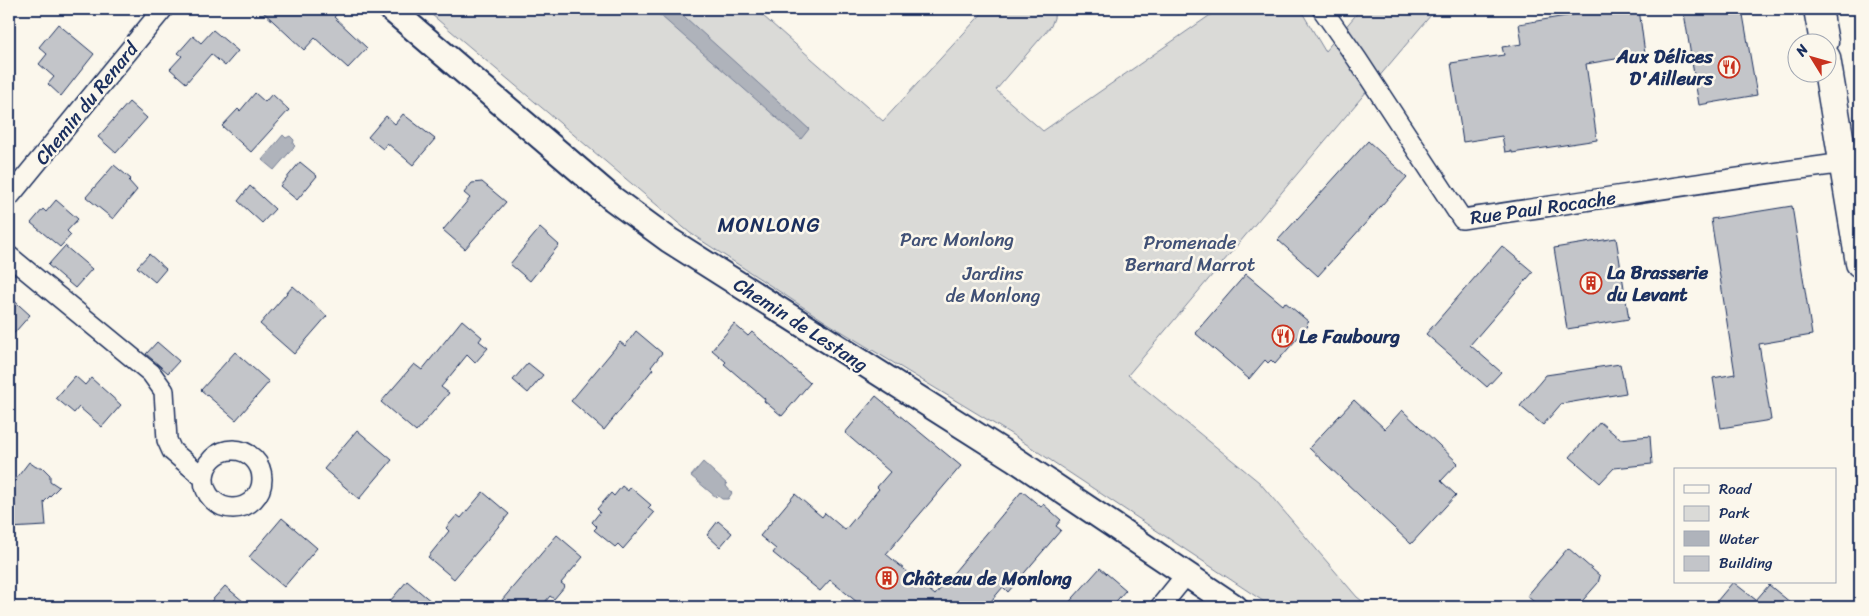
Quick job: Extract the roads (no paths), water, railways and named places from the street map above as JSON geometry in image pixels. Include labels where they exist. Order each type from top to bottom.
[{"type":"main road","points":[[1818,9],[1822,32]]},
{"type":"main road","points":[[1832,82],[1852,162],[1860,263]]},
{"type":"street","name":"Chemin du Renard","points":[[9,196],[163,9]]},
{"type":"street","name":"Chemin de Lestang","points":[[391,9],[613,199],[669,240],[1013,458],[1235,607]]},
{"type":"street","name":"Rue Paul Rocache","points":[[1322,9],[1357,58],[1462,219],[1852,162]]},
{"type":"street","points":[[9,256],[151,373],[164,391],[167,440],[172,451],[204,478]]},
{"type":"street","points":[[1160,607],[1186,575]]},
{"type":"water","points":[[653,9],[676,9],[809,129],[801,139]]},
{"type":"water","points":[[283,135],[286,138],[290,136],[294,140],[293,144],[295,146],[274,170],[262,160]]},
{"type":"water","points":[[703,462],[727,484],[726,486],[732,493],[728,499],[722,499],[717,495],[716,497],[691,476]]},
{"type":"place","name":"Aux Délices D'Ailleurs","points":[[1729,67]]},
{"type":"place","name":"La Brasserie du Levant","points":[[1591,283]]},
{"type":"place","name":"Le Faubourg","points":[[1283,336]]},
{"type":"place","name":"Château de Monlong","points":[[887,578]]},
{"type":"district","name":"MONLONG","points":[[769,225]]},
{"type":"park label","name":"Parc Monlong","points":[[957,239]]},
{"type":"park label","name":"Promenade Bernard Marrot","points":[[1190,253]]},
{"type":"park label","name":"Jardins de Monlong","points":[[993,284]]}]
